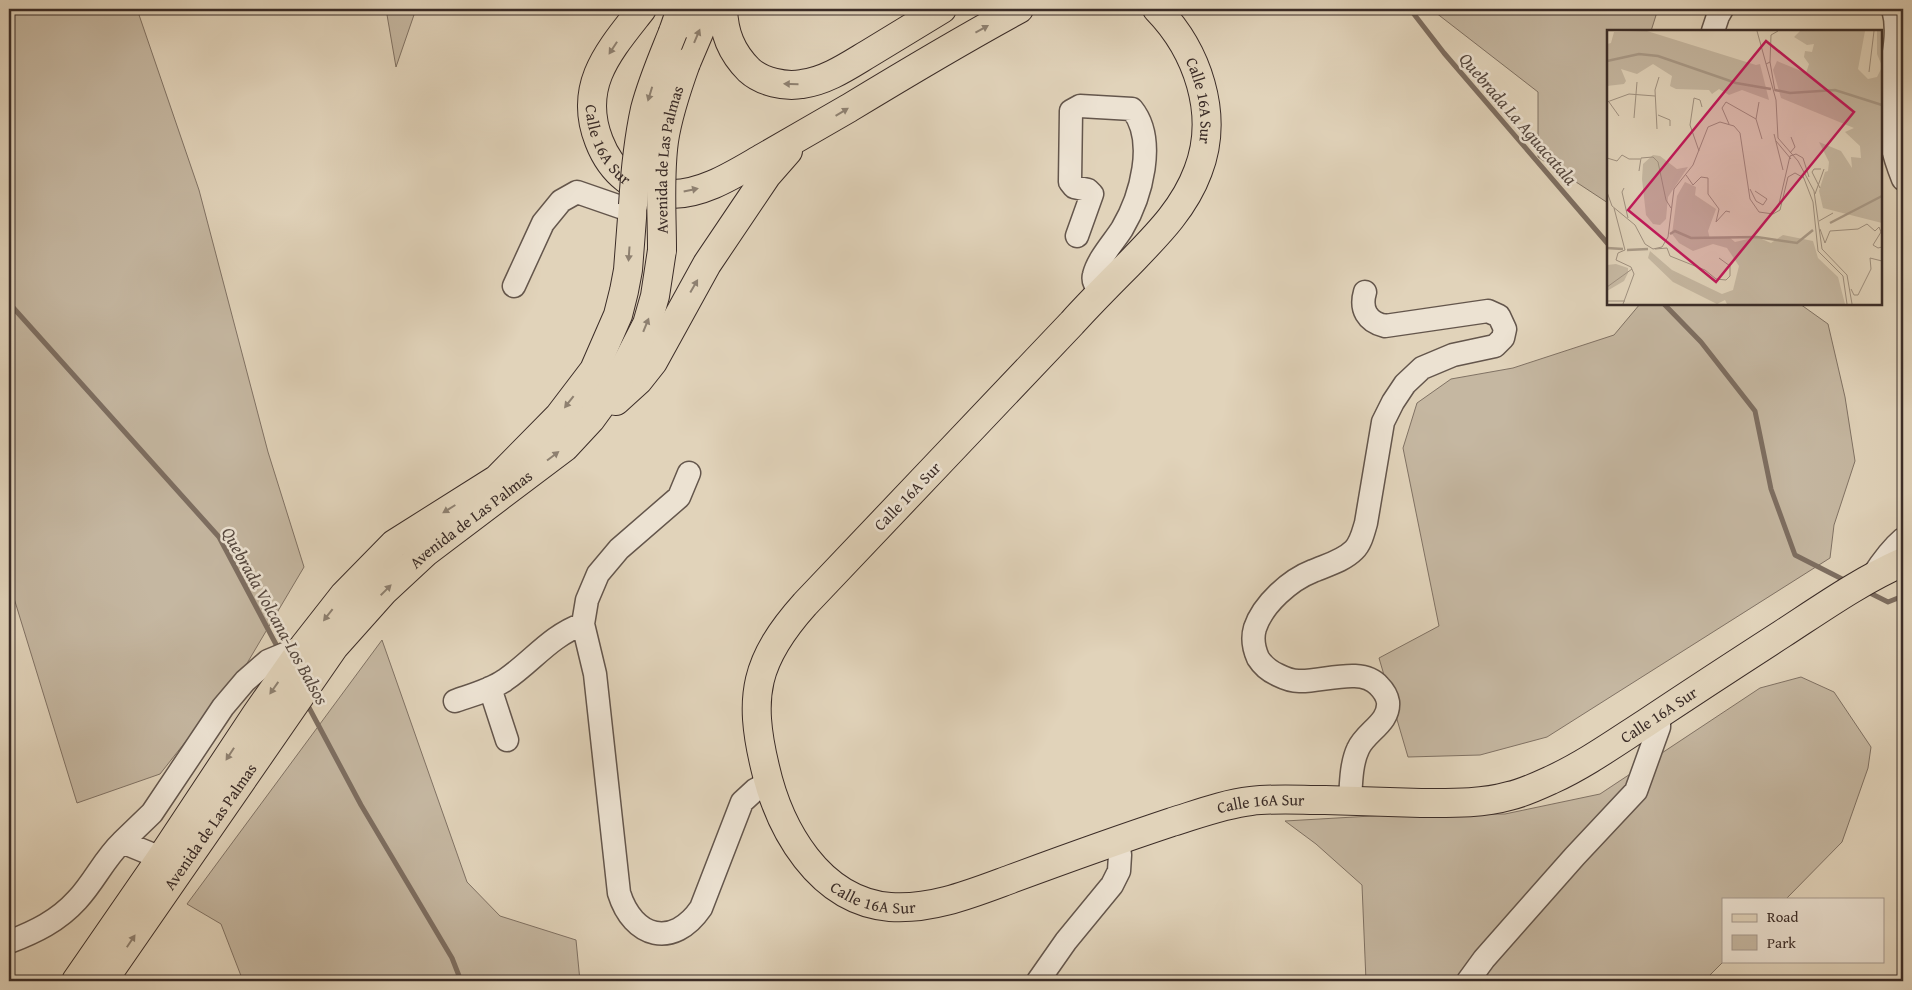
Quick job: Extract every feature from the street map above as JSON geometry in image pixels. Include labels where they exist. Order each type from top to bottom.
[{"type":"main road","name":"Calle 16A Sur","points":[[642,9],[599,71],[592,91],[591,111],[594,128],[609,161],[617,172],[640,188],[671,194],[707,186],[800,137],[1019,9]]},
{"type":"main road","name":"Avenida de Las Palmas","points":[[76,981],[161,858],[267,721],[320,667],[334,647],[373,604],[426,552],[565,447],[591,419],[615,386],[647,324],[655,296],[662,250],[662,171],[668,117],[686,63],[709,9]]},
{"type":"main road","points":[[723,9],[726,34],[733,51],[741,62],[752,73],[764,79],[787,85],[802,84],[821,79],[847,67],[942,9]]},
{"type":"main road","name":"Calle 16A Sur","points":[[1156,11],[1177,32],[1188,50],[1198,72],[1204,94],[1205,145],[1199,170],[1186,198],[1164,228],[785,626],[770,652],[761,674],[756,700],[758,736],[768,783],[793,840],[805,857],[837,888],[859,899],[886,907],[932,904],[969,894],[1118,840],[1216,808],[1248,801],[1284,799],[1463,804],[1510,796],[1553,779],[1598,755],[1824,606],[1867,580],[1903,562]]},
{"type":"main road","name":"Avenida de Las Palmas","points":[[103,981],[267,721],[290,655],[344,595],[394,544],[496,479],[559,416],[594,370],[618,315],[624,291],[628,270],[635,167],[646,108],[677,20]]},
{"type":"main road","points":[[591,419],[621,398],[653,362],[707,264],[767,175],[800,137]]},
{"type":"lane","points":[[1713,30],[1722,9]]},
{"type":"lane","points":[[1893,9],[1896,30],[1888,92],[1887,116],[1891,141],[1903,179]]},
{"type":"lane","points":[[1077,236],[1092,194],[1088,190],[1074,187],[1070,182],[1071,111],[1080,106],[1132,109],[1140,119],[1143,176],[1131,211],[1096,268],[1093,278],[1095,286],[1101,292]]},
{"type":"lane","points":[[514,286],[544,222],[561,201],[577,192],[632,208]]},
{"type":"lane","points":[[1350,801],[1358,748],[1366,736],[1382,720],[1387,711],[1388,701],[1384,691],[1377,683],[1367,677],[1353,675],[1314,681],[1297,681],[1284,678],[1270,671],[1262,664],[1256,653],[1254,642],[1255,629],[1260,616],[1285,589],[1311,572],[1343,558],[1354,550],[1362,538],[1383,422],[1405,384],[1422,368],[1453,355],[1495,346],[1503,338],[1505,328],[1500,316],[1488,311],[1385,326],[1376,324],[1364,311],[1362,302],[1365,292]]},
{"type":"lane","points":[[689,473],[679,498],[619,549],[598,574],[587,600],[583,624],[595,674],[619,893],[627,914],[635,923],[644,929],[664,934],[675,932],[695,917],[701,908],[742,802],[755,790],[768,783]]},
{"type":"lane","points":[[1867,580],[1903,539]]},
{"type":"lane","points":[[455,701],[504,681],[554,638],[569,629],[583,624]]},
{"type":"lane","points":[[9,942],[36,931],[58,917],[78,899],[110,853],[152,813],[223,707],[239,688],[268,661],[290,655]]},
{"type":"lane","points":[[490,688],[507,740]]},
{"type":"lane","points":[[1468,981],[1484,959],[1575,856],[1636,791],[1659,727],[1659,714]]},
{"type":"lane","points":[[1038,981],[1066,941],[1112,885],[1119,871],[1120,855],[1118,840]]},
{"type":"lane","points":[[122,842],[161,858]]},
{"type":"green space","points":[[9,9],[137,9],[199,190],[268,452],[304,567],[246,665],[160,774],[77,803],[9,582]]},
{"type":"green space","points":[[386,9],[416,9],[396,67]]},
{"type":"green space","points":[[1431,9],[1658,9],[1651,30],[1607,30],[1607,202],[1538,157],[1538,92]]},
{"type":"green space","points":[[1639,305],[1801,305],[1828,324],[1845,397],[1855,461],[1834,525],[1830,558],[1547,737],[1480,755],[1408,757],[1379,658],[1439,626],[1403,448],[1417,403],[1451,379],[1513,368],[1614,335]]},
{"type":"green space","points":[[382,640],[467,882],[500,916],[576,940],[580,981],[243,981],[221,924],[187,904]]},
{"type":"green space","points":[[1801,677],[1834,692],[1871,747],[1868,768],[1842,842],[1787,898],[1722,898],[1723,962],[1704,981],[1366,981],[1362,885],[1316,844],[1285,821],[1389,815],[1505,814],[1600,794],[1760,688]]},
{"type":"waterway","name":"Quebrada La Aguacatala","points":[[1410,9],[1444,53],[1607,243]]},
{"type":"waterway","name":"Quebrada Volcana-Los Balsos","points":[[9,303],[219,537],[279,650]]},
{"type":"waterway","name":"Quebrada La Aguacatala","points":[[1665,305],[1701,342],[1755,411],[1771,489],[1795,555],[1848,582]]},
{"type":"waterway","name":"Quebrada La Aguacatala","points":[[1866,591],[1888,602],[1903,596]]},
{"type":"waterway","name":"Quebrada Volcana-Los Balsos","points":[[306,702],[361,805],[452,958],[461,981]]}]
